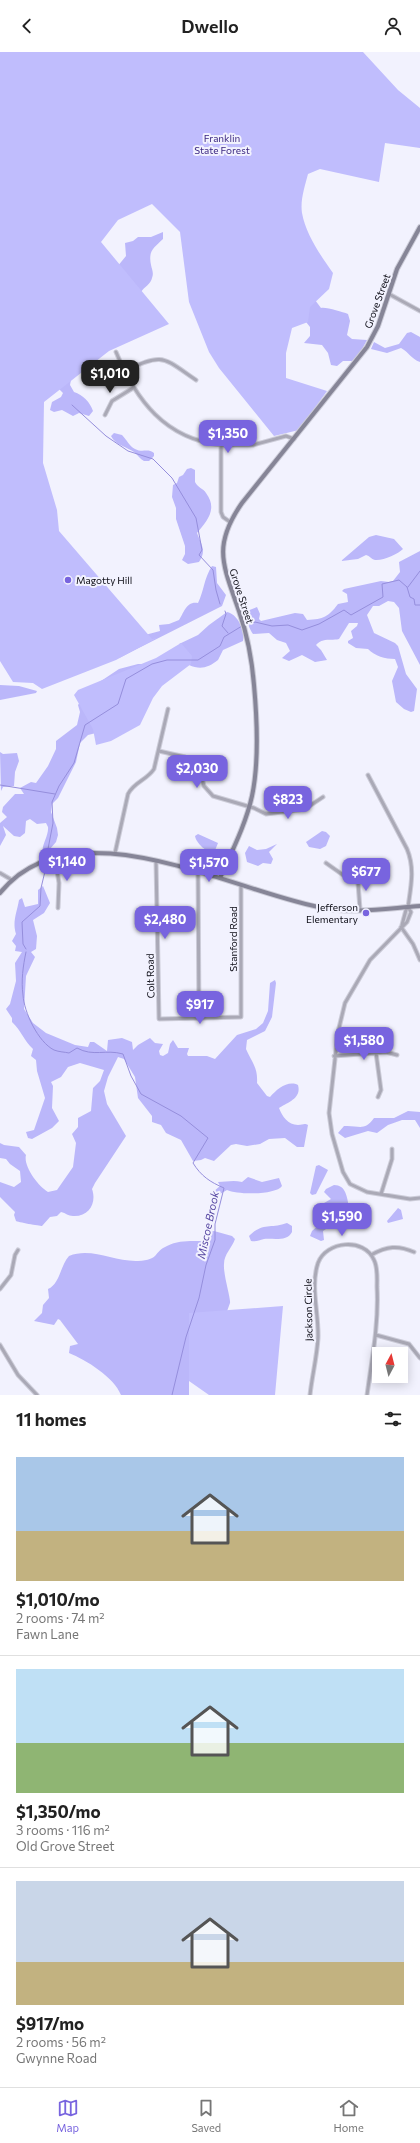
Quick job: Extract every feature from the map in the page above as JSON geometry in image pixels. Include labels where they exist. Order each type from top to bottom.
[{"type":"main road","name":"Grove Street","points":[[220,878],[248,807],[254,778],[255,706],[253,675],[243,625],[225,574],[223,561],[223,545],[230,522],[242,503],[295,439],[367,347],[374,335],[402,260],[420,227]]},
{"type":"main road","points":[[0,893],[12,880],[37,864],[55,858],[115,853],[198,871],[317,907],[340,910],[420,906]]},
{"type":"street","points":[[389,294],[420,311]]},
{"type":"street","points":[[116,352],[133,388],[155,415],[177,432],[195,440],[221,445],[253,445],[286,436],[295,439]]},
{"type":"street","points":[[124,371],[151,359],[160,359],[171,363],[196,380]]},
{"type":"street","points":[[105,415],[112,401],[133,388]]},
{"type":"street","points":[[221,445],[221,512],[223,517],[230,522]]},
{"type":"street","points":[[115,853],[129,792],[151,773],[168,709]]},
{"type":"street","points":[[158,751],[191,759],[198,765],[203,784],[210,794],[220,799],[266,814],[305,809],[323,798]]},
{"type":"street","points":[[368,775],[410,855],[413,868],[408,907],[401,927]]},
{"type":"street","points":[[55,858],[59,883],[58,908]]},
{"type":"street","name":"Colt Road","points":[[156,861],[159,1019],[199,1018]]},
{"type":"street","points":[[326,864],[343,875],[359,879]]},
{"type":"street","points":[[198,871],[199,1018]]},
{"type":"street","points":[[0,873],[12,880]]},
{"type":"street","points":[[360,909],[359,879],[362,873]]},
{"type":"street","name":"Stanford Road","points":[[199,1018],[241,1017],[241,885]]},
{"type":"street","points":[[408,907],[411,909],[410,917],[370,960],[351,990],[341,1014],[334,1056],[329,1102],[329,1119],[343,1172],[347,1181],[356,1188],[381,1194],[410,1199],[420,1198]]},
{"type":"street","points":[[401,927],[413,944],[420,960]]},
{"type":"street","points":[[334,1056],[392,1052],[397,1055]]},
{"type":"street","points":[[376,1053],[381,1087],[378,1097]]},
{"type":"street","points":[[381,1194],[392,1159],[392,1149]]},
{"type":"street","name":"Jackson Circle","points":[[310,1395],[318,1337],[315,1284],[318,1262],[327,1250],[338,1245],[359,1246],[371,1255]]},
{"type":"street","points":[[367,1395],[376,1335],[378,1310],[377,1270],[374,1259],[371,1255],[390,1247],[403,1247],[414,1252]]},
{"type":"street","points":[[0,1290],[12,1275],[15,1252],[18,1250]]},
{"type":"street","points":[[376,1335],[409,1344],[420,1358]]},
{"type":"street","points":[[0,1345],[18,1375],[37,1395]]},
{"type":"shaded area","points":[[0,154],[117,267],[126,256],[125,243],[133,241],[138,237],[151,237],[163,232],[163,239],[154,247],[150,256],[153,275],[149,284],[141,292]]},
{"type":"shaded area","points":[[315,300],[321,308],[348,314],[350,321],[347,335],[352,339],[367,340],[360,353],[352,361],[343,361],[337,366],[331,365],[328,353],[322,345],[304,343],[310,336],[310,327],[299,313]]},
{"type":"shaded area","points":[[411,332],[420,337],[420,362],[401,348],[387,353],[371,349],[374,342],[385,348],[399,344],[407,333]]},
{"type":"shaded area","points":[[71,380],[70,385],[74,392],[83,397],[92,408],[93,411],[89,416],[79,413],[73,416],[62,410],[54,412],[50,410],[52,402],[61,397],[63,393],[57,387]]},
{"type":"shaded area","points":[[114,433],[122,435],[133,448],[140,451],[152,452],[154,453],[154,456],[149,461],[144,461],[134,452],[115,442],[111,436]]},
{"type":"shaded area","points":[[191,468],[195,470],[195,482],[205,491],[209,499],[211,510],[204,524],[197,533],[203,554],[199,562],[188,564],[182,560],[185,554],[185,546],[176,519],[176,508],[172,497],[173,485],[177,483],[179,477],[183,475],[187,469]]},
{"type":"shaded area","points":[[376,535],[394,539],[403,549],[394,555],[382,559],[375,560],[366,555],[358,559],[341,561],[369,537]]},
{"type":"shaded area","points":[[420,551],[420,665],[402,631],[399,608],[394,602],[388,601],[379,606],[373,606],[367,615],[374,633],[395,643],[398,646],[406,674],[417,689],[414,711],[411,712],[404,709],[396,702],[392,681],[398,667],[395,659],[380,657],[368,649],[356,648],[348,643],[348,641],[353,638],[351,631],[357,626],[358,623],[349,623],[339,639],[324,640],[316,645],[327,660],[315,662],[302,655],[289,661],[282,658],[290,651],[286,643],[277,640],[269,633],[253,634],[250,629],[247,620],[247,611],[257,607],[260,614],[259,619],[261,621],[295,613],[303,614],[307,620],[318,619],[328,615],[338,604],[348,602],[347,594],[342,591],[344,589],[381,581],[393,581],[400,572],[399,562]]},
{"type":"shaded area","points":[[212,566],[216,567],[217,583],[226,595],[222,606],[119,658],[145,635],[160,631],[159,625],[169,624],[179,620],[188,606],[198,603],[207,575]]},
{"type":"shaded area","points":[[227,612],[231,613],[240,624],[243,633],[243,641],[223,650],[218,660],[211,665],[200,668],[189,665],[179,644],[198,635]]},
{"type":"shaded area","points":[[143,664],[96,733],[88,735],[80,743],[76,762],[58,798],[52,804],[51,812],[58,835],[56,842],[44,856],[43,846],[48,827],[46,823],[37,824],[30,819],[26,821],[25,833],[20,837],[14,836],[3,826],[6,835],[0,846],[0,823],[7,817],[2,812],[3,807],[15,794],[24,794],[20,788],[31,782],[36,783],[48,766],[56,749],[56,741],[77,725],[80,712],[78,705],[89,689],[119,669]]},
{"type":"shaded area","points":[[0,685],[19,686],[37,691],[36,693],[0,700]]},
{"type":"shaded area","points":[[0,752],[3,754],[17,753],[19,761],[15,772],[14,786],[3,787],[1,791]]},
{"type":"shaded area","points":[[322,831],[326,832],[330,836],[326,846],[320,849],[309,847],[306,842]]},
{"type":"shaded area","points":[[198,834],[218,843],[214,853],[211,853],[200,844],[195,836]]},
{"type":"shaded area","points":[[277,844],[269,852],[273,859],[271,864],[263,863],[258,866],[247,862],[245,853],[249,846],[257,850],[266,849]]},
{"type":"shaded area","points":[[43,886],[50,903],[44,913],[33,920],[37,936],[36,949],[31,952],[35,957],[26,976],[24,1009],[33,1023],[46,1033],[75,1045],[88,1047],[90,1042],[94,1042],[107,1051],[108,1040],[122,1038],[132,1042],[133,1050],[138,1045],[150,1038],[155,1043],[163,1044],[159,1051],[160,1055],[163,1056],[168,1053],[170,1044],[173,1040],[178,1048],[189,1048],[187,1054],[188,1056],[207,1056],[215,1059],[237,1035],[256,1029],[263,1023],[268,1011],[270,983],[275,980],[276,983],[272,1017],[265,1031],[247,1040],[246,1049],[256,1069],[257,1083],[267,1096],[270,1097],[279,1088],[287,1084],[298,1085],[299,1090],[296,1097],[279,1108],[288,1122],[294,1125],[308,1125],[304,1147],[297,1147],[285,1138],[269,1139],[260,1144],[247,1146],[236,1144],[231,1145],[214,1161],[205,1158],[193,1161],[181,1140],[166,1133],[161,1125],[152,1122],[152,1116],[138,1098],[135,1077],[124,1059],[118,1057],[108,1077],[104,1091],[107,1104],[126,1136],[92,1189],[93,1199],[90,1208],[87,1212],[79,1216],[71,1216],[61,1212],[57,1216],[50,1217],[42,1226],[16,1221],[14,1215],[15,1212],[0,1197],[0,1182],[14,1187],[21,1182],[20,1171],[6,1159],[0,1158],[0,1143],[19,1147],[26,1155],[29,1170],[40,1185],[48,1192],[57,1190],[73,1167],[76,1143],[72,1134],[78,1127],[78,1118],[91,1111],[93,1088],[100,1081],[104,1070],[80,1063],[68,1067],[61,1077],[51,1082],[53,1086],[52,1108],[59,1121],[52,1128],[32,1139],[28,1138],[26,1132],[34,1130],[45,1098],[37,1071],[36,1060],[31,1056],[33,1049],[12,1022],[12,1018],[6,1009],[10,1004],[16,981],[15,963],[22,952],[15,951],[16,946],[12,941],[16,934],[15,921],[19,900],[22,898],[25,907],[38,904],[38,890]]},
{"type":"shaded area","points":[[408,1111],[420,1112],[420,1128],[415,1120],[402,1120],[388,1125],[377,1133],[368,1131],[345,1138],[338,1133],[344,1126],[361,1127],[367,1125],[374,1118],[394,1118]]},
{"type":"shaded area","points":[[319,1165],[328,1170],[316,1194],[312,1195],[310,1193],[316,1166]]},
{"type":"shaded area","points":[[248,1177],[262,1182],[279,1178],[282,1186],[278,1189],[265,1193],[239,1193],[227,1190],[213,1198],[213,1192],[220,1186],[218,1182],[242,1182]]},
{"type":"shaded area","points":[[334,1185],[343,1189],[347,1196],[349,1207],[339,1206],[334,1208],[323,1206],[324,1203],[331,1199],[324,1192],[326,1189]]},
{"type":"shaded area","points":[[398,1208],[401,1210],[403,1219],[388,1223],[387,1221]]},
{"type":"shaded area","points":[[287,1223],[292,1226],[292,1232],[287,1237],[280,1239],[251,1241],[249,1236],[263,1227]]},
{"type":"shaded area","points":[[321,1223],[326,1229],[323,1231],[324,1240],[321,1241],[310,1236],[312,1231]]},
{"type":"shaded area","points":[[214,1231],[232,1236],[235,1239],[224,1260],[230,1303],[223,1321],[213,1339],[193,1373],[189,1376],[189,1395],[121,1395],[112,1382],[99,1370],[69,1353],[70,1346],[78,1344],[60,1320],[58,1319],[54,1325],[34,1321],[42,1313],[43,1305],[49,1298],[48,1289],[52,1287],[58,1279],[69,1256],[86,1253],[129,1261],[145,1260],[150,1259],[163,1248],[171,1244],[185,1241],[203,1241],[209,1232]]},
{"type":"green space","name":"Franklin State Forest","points":[[0,52],[363,52],[398,90],[420,108],[420,148],[385,143],[379,182],[320,169],[308,174],[302,203],[304,221],[314,245],[333,273],[329,289],[310,307],[308,322],[292,328],[286,353],[286,378],[327,391],[299,430],[274,436],[219,368],[209,352],[189,302],[180,232],[152,204],[118,220],[101,242],[169,324],[109,351],[44,402],[43,463],[57,510],[59,531],[152,639],[157,638],[116,660],[42,689],[33,683],[13,682],[0,661]]},
{"type":"green space","points":[[181,643],[192,656],[191,664],[162,686],[153,698],[140,725],[111,741],[96,745],[93,729],[74,695],[78,690],[156,658]]},
{"type":"green space","points":[[283,1306],[275,1395],[209,1395],[189,1381],[189,1313]]},
{"type":"waterway","points":[[72,405],[106,436],[128,451],[153,459],[172,478],[196,518],[202,550],[199,555],[213,570],[220,604]]},
{"type":"waterway","points":[[408,587],[420,571]]},
{"type":"waterway","name":"Miscoe Brook","points":[[245,625],[255,622],[272,626],[288,625],[302,630],[319,624],[344,610],[351,615],[383,597],[382,584],[399,580],[407,587]]},
{"type":"waterway","points":[[407,587],[410,597],[414,599],[415,605],[420,605]]},
{"type":"waterway","points":[[225,611],[226,614],[222,626],[228,633]]},
{"type":"waterway","name":"Miscoe Brook","points":[[47,854],[53,823],[52,802],[59,786],[74,763],[85,725],[118,704],[126,679],[152,664],[167,660],[198,660],[220,646],[224,637],[242,626]]},
{"type":"waterway","points":[[0,785],[55,794]]},
{"type":"waterway","name":"Miscoe Brook","points":[[26,949],[23,944],[22,922],[40,906],[41,888],[47,863]]},
{"type":"waterway","name":"Miscoe Brook","points":[[26,952],[22,979],[24,1002],[29,1018],[37,1034],[48,1046],[54,1050],[69,1053],[77,1048],[94,1053],[111,1052],[123,1054],[131,1076],[141,1094],[181,1116],[208,1138],[193,1163],[199,1172],[206,1178],[224,1188],[215,1224],[215,1240],[206,1265],[199,1298],[186,1337],[172,1395]]},
{"type":"place","name":"Magotty Hill","points":[[68,580]]},
{"type":"place","name":"Jefferson Elementary","points":[[366,913]]}]
